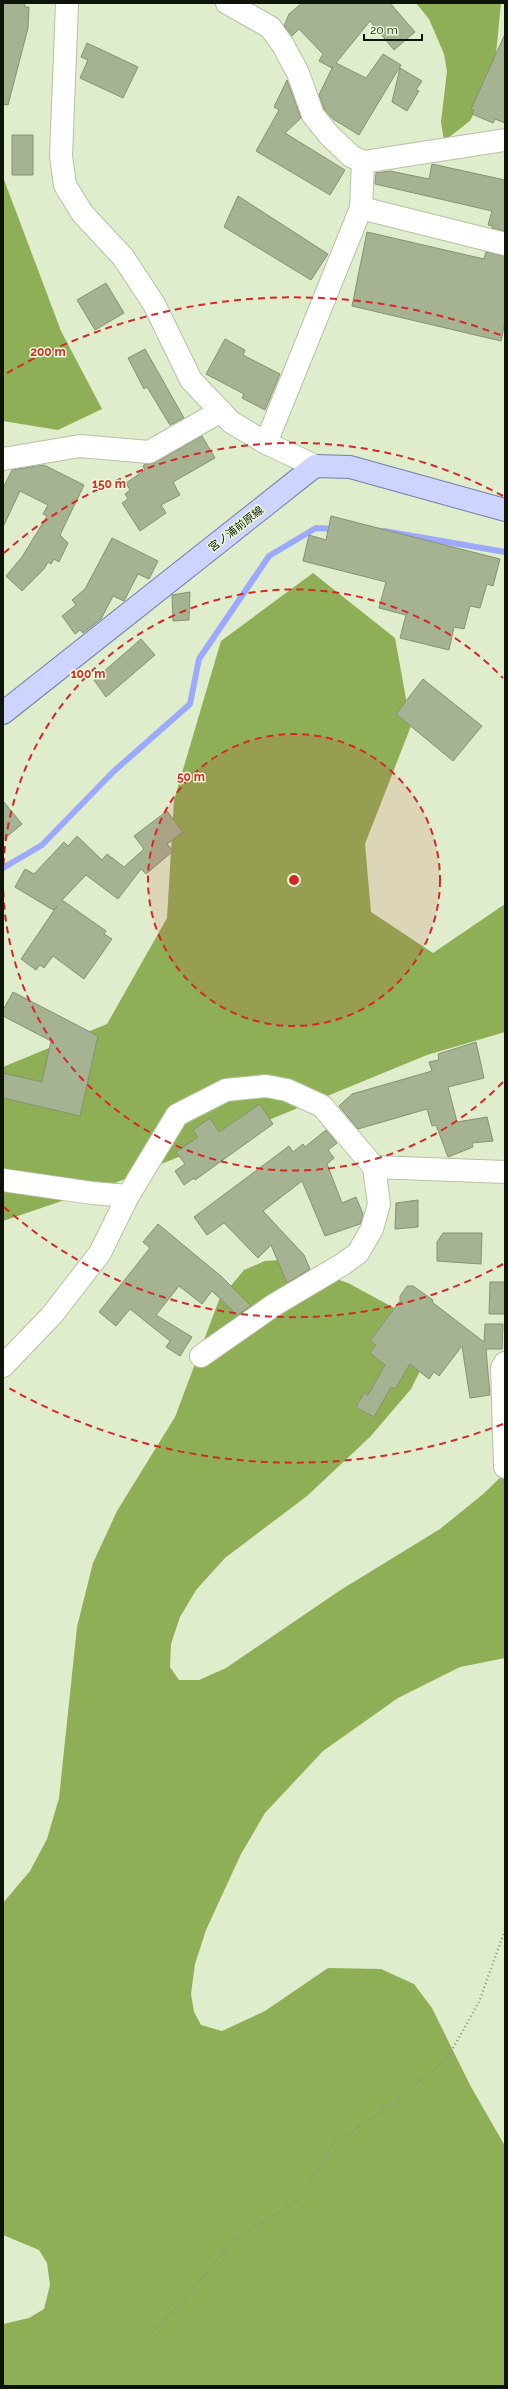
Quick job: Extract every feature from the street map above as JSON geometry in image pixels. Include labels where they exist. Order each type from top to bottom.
[{"type":"main road","points":[[315,466],[350,467],[505,510]]},
{"type":"main road","name":"宮ノ浦前原線","points":[[3,713],[315,466]]},
{"type":"street","points":[[68,3],[61,156],[65,185],[82,213],[123,257],[154,304],[191,380],[232,422],[266,443],[315,466]]},
{"type":"street","points":[[227,3],[270,27],[283,45],[298,74],[313,115],[329,136],[351,156],[363,162],[505,140]]},
{"type":"street","points":[[266,443],[361,208],[363,162]]},
{"type":"street","points":[[361,208],[505,244]]},
{"type":"street","points":[[3,459],[80,446],[149,452],[221,411]]},
{"type":"street","points":[[3,1366],[52,1315],[100,1253],[128,1196],[177,1115],[226,1090],[266,1086],[287,1090],[322,1106],[374,1167],[379,1204],[372,1229],[358,1253],[343,1264],[274,1305],[201,1356]]},
{"type":"street","points":[[374,1167],[505,1172]]},
{"type":"street","points":[[3,1180],[92,1193],[128,1196]]},
{"type":"street","points":[[505,1364],[502,1368],[505,1467]]},
{"type":"path","points":[[149,2334],[184,2302],[232,2242],[300,2199],[333,2143],[386,2109],[447,2059],[479,2002],[505,1930]]},
{"type":"green space","points":[[416,3],[501,3],[495,65],[484,93],[470,121],[444,141],[441,122],[447,71],[444,54],[429,19]]},
{"type":"green space","points":[[3,177],[61,331],[102,409],[58,430],[3,421]]},
{"type":"green space","points":[[313,573],[395,638],[411,726],[365,844],[371,912],[433,953],[505,904],[505,1032],[427,1055],[115,1183],[3,1221],[3,1067],[107,1024],[167,918],[174,800],[221,641]]},
{"type":"green space","points":[[281,1260],[348,1283],[411,1317],[429,1353],[411,1389],[370,1437],[307,1496],[225,1558],[196,1590],[180,1617],[171,1644],[170,1667],[179,1680],[199,1680],[226,1668],[339,1591],[440,1529],[482,1495],[505,1473],[505,1658],[460,1667],[398,1698],[323,1751],[265,1813],[241,1854],[206,1930],[195,1964],[191,1994],[194,2012],[201,2025],[222,2031],[265,2011],[328,1968],[381,1969],[414,1984],[432,2008],[470,2085],[505,2146],[505,2386],[3,2386],[3,2324],[29,2318],[44,2309],[50,2285],[47,2263],[39,2250],[3,2235],[3,1903],[30,1871],[47,1839],[59,1798],[77,1627],[93,1563],[117,1511],[175,1417],[219,1300],[244,1270],[265,1261]]},
{"type":"building","points":[[3,3],[25,3],[25,7],[29,7],[28,28],[8,105],[3,104]]},
{"type":"building","points":[[302,3],[390,3],[415,32],[394,50],[370,21],[336,63],[366,78],[383,54],[401,65],[359,135],[333,119],[324,109],[319,95],[333,66],[332,68],[319,61],[323,54],[299,29],[292,36],[284,26],[289,14]]},
{"type":"building","points":[[505,34],[505,123],[495,119],[493,123],[472,114],[474,110],[471,109]]},
{"type":"building","points":[[87,43],[138,67],[123,98],[80,78],[88,60],[81,57]]},
{"type":"building","points":[[400,68],[422,81],[416,90],[419,91],[407,111],[392,102]]},
{"type":"building","points":[[287,80],[301,118],[285,133],[345,170],[330,195],[256,151],[279,110],[274,107]]},
{"type":"building","points":[[12,135],[33,135],[33,175],[12,175]]},
{"type":"building","points":[[432,164],[505,180],[505,231],[492,228],[492,226],[488,225],[492,211],[375,184],[376,173],[390,171],[429,179]]},
{"type":"building","points":[[238,196],[328,254],[311,280],[224,227]]},
{"type":"building","points":[[367,232],[484,259],[486,252],[505,256],[505,322],[501,341],[352,306]]},
{"type":"building","points":[[106,283],[124,313],[95,330],[77,300]]},
{"type":"building","points":[[225,339],[245,350],[243,355],[280,374],[265,410],[242,398],[244,394],[206,374]]},
{"type":"building","points":[[145,349],[184,418],[170,425],[147,387],[144,389],[128,358]]},
{"type":"building","points":[[202,436],[215,458],[173,482],[180,495],[161,505],[166,513],[140,531],[122,503],[128,499],[125,494],[130,490],[126,483],[145,470],[143,466],[145,464],[155,463]]},
{"type":"building","points":[[44,465],[84,485],[60,535],[68,543],[59,562],[54,559],[51,564],[48,562],[44,569],[22,591],[6,576],[22,557],[47,516],[43,514],[48,505],[20,491],[3,527],[3,488],[12,470]]},
{"type":"building","points":[[331,516],[500,559],[493,586],[487,584],[480,608],[470,606],[464,629],[454,627],[449,650],[400,638],[406,615],[379,608],[386,582],[303,561],[309,535],[326,540]]},
{"type":"building","points":[[112,538],[158,561],[149,579],[138,574],[124,601],[113,596],[101,619],[83,633],[80,630],[75,634],[62,616],[76,605],[72,600],[85,589]]},
{"type":"building","points":[[190,592],[189,620],[173,621],[172,595]]},
{"type":"building","points":[[141,639],[155,655],[106,697],[94,680]]},
{"type":"building","points":[[423,679],[482,726],[453,761],[396,714]]},
{"type":"building","points":[[3,801],[22,824],[3,840]]},
{"type":"building","points":[[167,811],[183,832],[167,844],[173,851],[146,874],[141,869],[118,899],[86,875],[62,900],[106,931],[104,934],[112,939],[84,979],[53,956],[44,968],[40,965],[36,970],[21,959],[57,906],[53,910],[15,887],[25,869],[34,874],[64,842],[68,846],[77,836],[102,860],[107,854],[124,867],[144,849],[134,836]]},
{"type":"building","points":[[13,992],[98,1036],[80,1116],[3,1098],[3,1073],[42,1082],[51,1041],[3,1016],[3,1010]]},
{"type":"building","points":[[476,1042],[484,1078],[448,1087],[457,1122],[487,1117],[493,1141],[472,1143],[473,1147],[448,1157],[436,1125],[432,1126],[427,1109],[358,1129],[339,1106],[352,1094],[432,1071],[429,1062],[439,1060],[438,1054]]},
{"type":"building","points":[[260,1104],[273,1124],[195,1180],[194,1178],[184,1185],[175,1171],[185,1164],[176,1152],[198,1137],[193,1130],[210,1118],[219,1132]]},
{"type":"building","points":[[326,1130],[337,1143],[328,1150],[334,1158],[327,1164],[342,1203],[356,1197],[363,1214],[360,1224],[325,1236],[302,1181],[263,1211],[304,1255],[310,1269],[287,1283],[271,1245],[258,1258],[224,1223],[207,1235],[194,1217],[289,1146],[293,1152],[303,1144],[305,1147]]},
{"type":"building","points":[[418,1200],[418,1227],[395,1229],[396,1203]]},
{"type":"building","points":[[158,1224],[222,1277],[251,1306],[237,1315],[212,1291],[202,1304],[179,1286],[156,1315],[192,1337],[180,1356],[166,1347],[170,1341],[130,1309],[116,1326],[99,1312],[150,1248],[143,1242]]},
{"type":"building","points":[[443,1233],[482,1233],[481,1264],[437,1261],[437,1242]]},
{"type":"building","points":[[490,1282],[505,1282],[505,1314],[489,1314]]},
{"type":"building","points":[[407,1286],[413,1286],[433,1300],[432,1302],[484,1342],[485,1324],[503,1324],[502,1349],[486,1349],[490,1395],[470,1398],[462,1346],[439,1376],[434,1372],[429,1379],[410,1364],[395,1389],[391,1387],[374,1417],[356,1407],[364,1393],[368,1395],[385,1365],[370,1353],[376,1345],[370,1341],[399,1302],[400,1305],[400,1296]]},
{"type":"waterway","points":[[3,868],[42,845],[113,772],[190,704],[199,659],[269,556],[316,528],[335,529]]},
{"type":"waterway","points":[[384,531],[505,552]]}]
